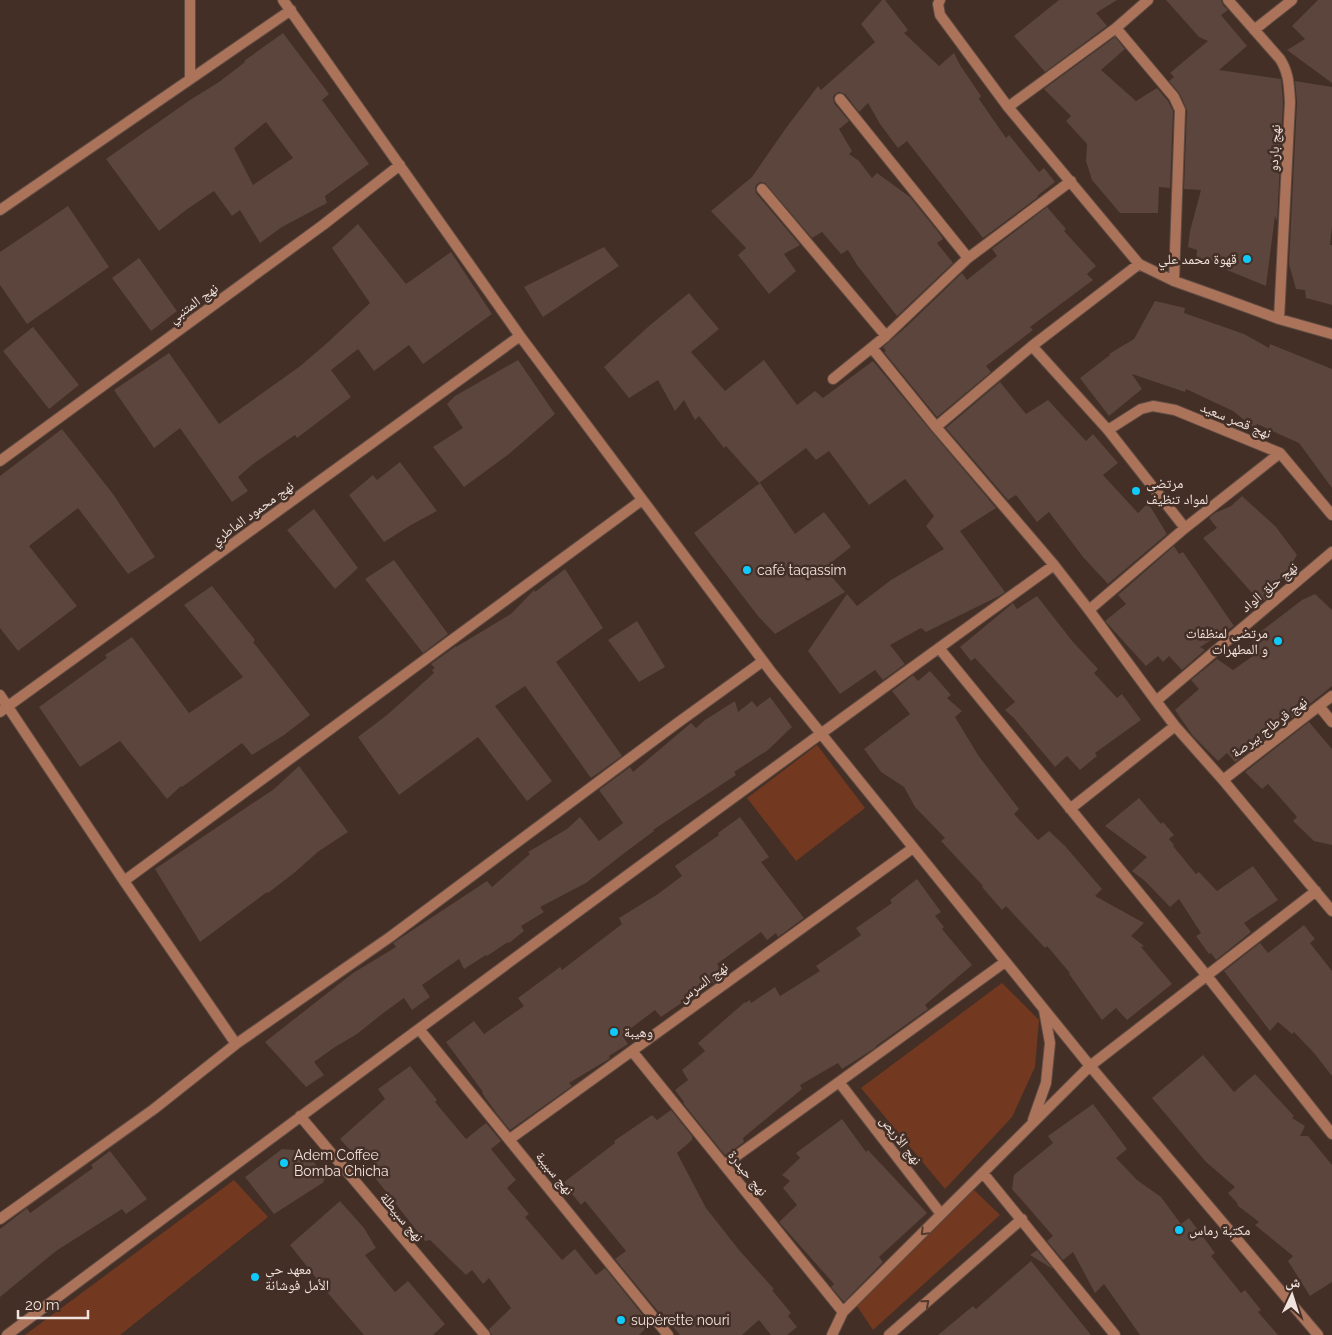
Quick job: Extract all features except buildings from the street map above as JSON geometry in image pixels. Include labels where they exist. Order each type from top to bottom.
[{"type":"street","points":[[190,0],[190,79]]},
{"type":"street","points":[[284,0],[520,336],[763,661],[1090,1066],[1318,1335]]},
{"type":"street","points":[[940,0],[938,4],[940,15],[1008,107],[1139,264],[1174,281],[1279,319],[1332,334]]},
{"type":"street","points":[[1008,107],[1116,28],[1148,0]]},
{"type":"street","name":"نهج باردو","points":[[1228,0],[1285,68],[1288,76],[1290,102],[1279,319]]},
{"type":"street","points":[[1254,30],[1292,0]]},
{"type":"street","points":[[0,210],[291,10]]},
{"type":"street","points":[[1116,28],[1174,97],[1180,110],[1174,281]]},
{"type":"street","points":[[840,99],[968,258]]},
{"type":"street","name":"نهج المتنبي","points":[[0,461],[323,225],[400,165]]},
{"type":"street","points":[[834,379],[886,336],[968,258],[1071,181]]},
{"type":"street","points":[[762,189],[886,336]]},
{"type":"street","points":[[936,427],[1032,346],[1139,264]]},
{"type":"street","name":"نهج محمود الماطري","points":[[4,709],[520,336]]},
{"type":"street","points":[[1032,346],[1108,430],[1185,528]]},
{"type":"street","points":[[872,348],[936,427],[1054,565],[1175,726],[1223,780],[1332,911]]},
{"type":"street","name":"نهج قصر سعيد","points":[[1108,430],[1141,409],[1153,406],[1175,410],[1280,453],[1332,515]]},
{"type":"street","points":[[1089,610],[1185,528],[1280,453]]},
{"type":"street","points":[[124,881],[642,500]]},
{"type":"street","name":"نهج حلق الواد","points":[[1156,701],[1332,552]]},
{"type":"street","points":[[7,1335],[300,1116],[1054,565]]},
{"type":"street","points":[[938,648],[1207,976],[1332,1134]]},
{"type":"street","points":[[0,1220],[154,1109],[236,1044],[390,937],[763,661]]},
{"type":"street","points":[[0,695],[4,709],[236,1044]]},
{"type":"street","name":"نهج قرطاج بيرصة","points":[[1223,780],[1332,696]]},
{"type":"street","points":[[1319,706],[1332,722]]},
{"type":"street","points":[[1070,809],[1175,726]]},
{"type":"street","name":"نهج السرس","points":[[510,1139],[913,848]]},
{"type":"street","points":[[832,1335],[844,1312],[1090,1066],[1316,891]]},
{"type":"street","points":[[724,1165],[1005,962]]},
{"type":"street","points":[[1032,1123],[1046,1083],[1050,1043],[1044,1009]]},
{"type":"street","name":"نهج سبيبة","points":[[420,1028],[668,1335]]},
{"type":"street","name":"نهج حيدرة","points":[[632,1051],[844,1312]]},
{"type":"street","name":"نهج الأريص","points":[[839,1082],[941,1214]]},
{"type":"street","name":"نهج سبيطلة","points":[[300,1116],[484,1335]]},
{"type":"street","points":[[983,1173],[1115,1335]]},
{"type":"street","points":[[889,1335],[1022,1219]]},
{"type":"shaded area","points":[[817,745],[865,808],[796,861],[747,798]]},
{"type":"shaded area","points":[[1002,983],[1039,1020],[1035,1067],[1012,1117],[945,1189],[861,1088]]},
{"type":"shaded area","points":[[234,1180],[268,1217],[120,1335],[25,1335]]},
{"type":"shaded area","points":[[974,1190],[1000,1215],[873,1330],[857,1306]]},
{"type":"place","name":"قهوة محمد علي","points":[[1247,259]]},
{"type":"place","name":"مرتضى لمواد تنظيف","points":[[1136,491]]},
{"type":"place","name":"café taqassim","points":[[747,570]]},
{"type":"place","name":"مرتضى لمنظفات و المطهرات","points":[[1278,641]]},
{"type":"place","name":"وهيبة","points":[[614,1032]]},
{"type":"place","name":"Adem Coffee Bomba Chicha","points":[[284,1163]]},
{"type":"place","name":"مكتبة رماس","points":[[1179,1230]]},
{"type":"place","name":"معهد حي الأمل فوشانة","points":[[255,1277]]},
{"type":"place","name":"supérette nouri","points":[[621,1320]]}]
